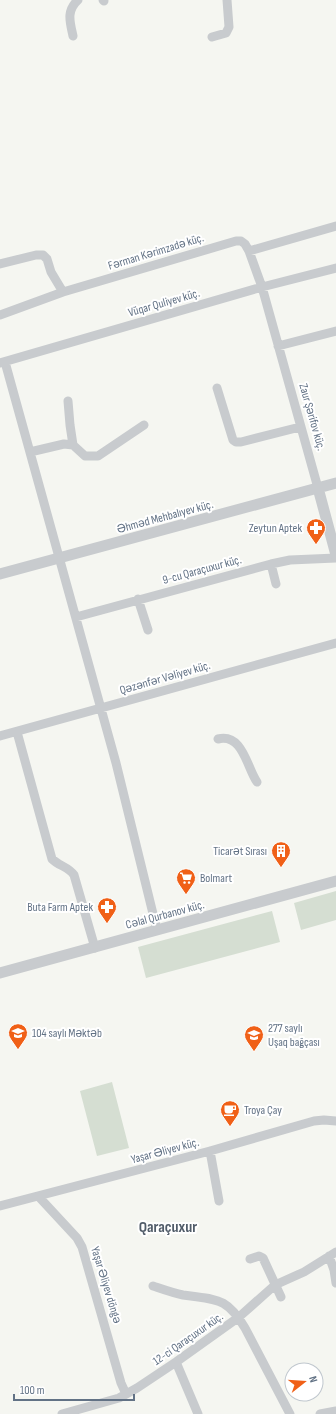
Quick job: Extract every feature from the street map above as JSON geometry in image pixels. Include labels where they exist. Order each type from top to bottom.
[{"type":"street","points":[[73,36],[70,16],[71,7],[78,0]]},
{"type":"street","points":[[212,37],[226,33],[229,27],[227,0]]},
{"type":"street","points":[[249,250],[336,226]]},
{"type":"street","name":"Fərman Kərimzadə küç.","points":[[63,292],[236,241],[241,241],[249,250]]},
{"type":"street","name":"Zaur Şərifov küç.","points":[[249,250],[262,287],[336,556]]},
{"type":"street","points":[[0,264],[36,255],[43,255],[47,259],[54,278],[63,292],[0,315]]},
{"type":"street","name":"Vüqar Quliyev küç.","points":[[3,362],[262,287],[336,268]]},
{"type":"street","points":[[278,346],[336,330]]},
{"type":"street","points":[[3,362],[30,452],[102,708],[157,930]]},
{"type":"street","points":[[217,388],[233,440],[236,442],[300,427]]},
{"type":"street","points":[[68,401],[73,445],[85,456],[98,456],[144,425]]},
{"type":"street","points":[[30,452],[58,445],[73,445]]},
{"type":"street","name":"Əhməd Mehbalıyev küç.","points":[[0,574],[336,484]]},
{"type":"street","name":"9-cu Qaraçuxur küç.","points":[[76,617],[271,564],[290,560],[336,556]]},
{"type":"street","points":[[271,564],[276,584]]},
{"type":"street","points":[[138,599],[148,630]]},
{"type":"street","name":"Qəzənfər Vəliyev küç.","points":[[0,736],[336,643]]},
{"type":"street","points":[[17,732],[52,859],[56,864],[71,870],[74,875],[95,948]]},
{"type":"street","points":[[218,739],[226,738],[235,743],[242,750],[251,774],[257,782]]},
{"type":"street","name":"Cəlal Qurbanov küç.","points":[[0,973],[336,881]]},
{"type":"street","name":"Yaşar Əliyev küç.","points":[[0,1206],[210,1151],[314,1121],[336,1121]]},
{"type":"street","points":[[210,1151],[219,1201]]},
{"type":"street","name":"Yaşar Əliyev döngə","points":[[39,1197],[77,1238],[82,1247],[126,1394]]},
{"type":"street","points":[[333,1254],[336,1283]]},
{"type":"street","name":"12-ci Qaraçuxur küç.","points":[[62,1414],[104,1403],[126,1394],[176,1362],[239,1317],[275,1285],[304,1272],[333,1254]]},
{"type":"street","points":[[250,1259],[259,1256],[263,1258],[281,1297]]},
{"type":"street","name":"12-ci Qaraçuxur küç.","points":[[153,1286],[181,1295],[208,1297],[231,1308],[239,1317],[290,1414]]},
{"type":"street","points":[[176,1362],[198,1414]]},
{"type":"street","points":[[320,1414],[336,1411]]},
{"type":"shaded area","points":[[336,891],[336,920],[301,930],[294,903]]},
{"type":"shaded area","points":[[272,911],[280,942],[146,978],[138,947]]},
{"type":"shaded area","points":[[112,1082],[129,1148],[97,1156],[80,1091]]},
{"type":"place","name":"Zeytun Aptek","points":[[316,545]]},
{"type":"place","name":"Ticarət Sırası","points":[[281,868]]},
{"type":"place","name":"Bolmart","points":[[186,895]]},
{"type":"place","name":"Buta Farm Aptek","points":[[107,924]]},
{"type":"place","name":"104 saylı Məktəb","points":[[18,1050]]},
{"type":"place","name":"277 saylı Uşaq bağçası","points":[[254,1052]]},
{"type":"place","name":"Troya Çay","points":[[230,1127]]},
{"type":"district","name":"Qaraçuxur","points":[[168,1227]]}]
